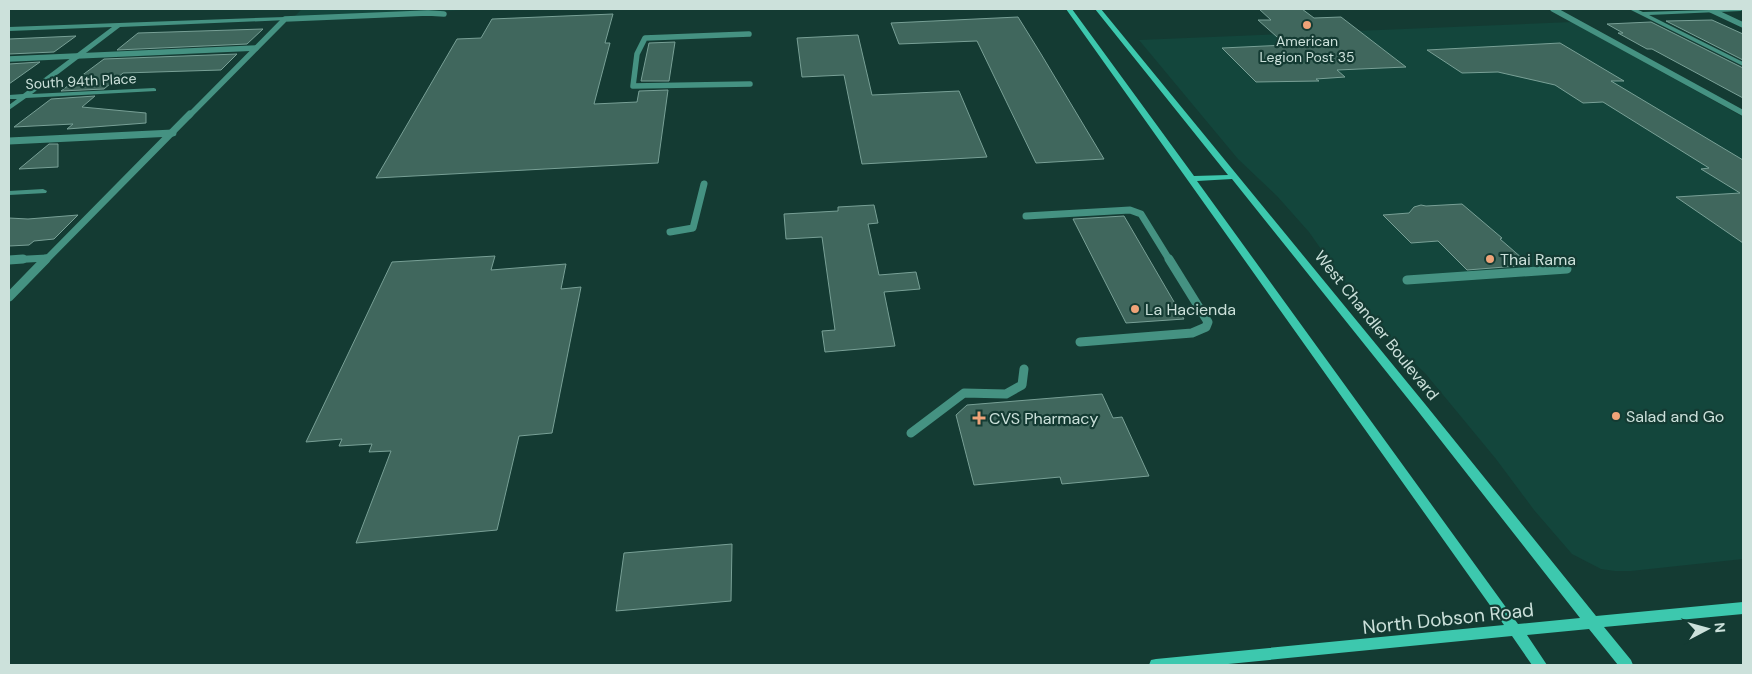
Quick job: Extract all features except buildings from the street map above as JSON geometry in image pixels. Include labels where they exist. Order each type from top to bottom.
[{"type":"main road","points":[[1069,9],[1540,665]]},
{"type":"main road","name":"West Chandler Boulevard","points":[[1098,9],[1421,407],[1626,665]]},
{"type":"main road","points":[[1191,179],[1234,177]]},
{"type":"main road","name":"North Dobson Road","points":[[1156,665],[1743,608]]},
{"type":"street","points":[[1632,9],[1743,64]]},
{"type":"street","points":[[1642,14],[1741,9]]},
{"type":"street","points":[[9,30],[285,19]]},
{"type":"street","points":[[9,108],[119,25]]},
{"type":"street","name":"South 94th Place","points":[[9,97],[154,90]]},
{"type":"street","points":[[9,193],[43,191]]},
{"type":"lane","points":[[1553,9],[1743,113]]},
{"type":"lane","points":[[1711,10],[1743,25]]},
{"type":"lane","points":[[9,296],[285,19],[428,13],[444,14]]},
{"type":"lane","points":[[749,34],[645,38],[638,54],[633,86],[750,84]]},
{"type":"lane","points":[[9,59],[256,48]]},
{"type":"lane","points":[[9,141],[173,133]]},
{"type":"lane","points":[[670,232],[693,228],[704,184]]},
{"type":"lane","points":[[1026,216],[1121,210],[1130,210],[1141,214],[1208,322],[1206,327],[1192,333],[1080,342]]},
{"type":"lane","points":[[9,260],[47,258]]},
{"type":"lane","points":[[1407,280],[1567,269]]},
{"type":"lane","points":[[911,433],[964,393],[1006,394],[1022,385],[1024,370]]},
{"type":"shaded area","points":[[302,9],[482,9],[292,19]]},
{"type":"shaded area","points":[[1572,22],[1743,117],[1743,559],[1615,571],[1601,569],[1572,554],[1534,510],[1496,459],[1425,373],[1375,326],[1309,232],[1277,196],[1238,159],[1139,40]]},
{"type":"place","name":"American Legion Post 35","points":[[1307,25]]},
{"type":"place","name":"Thai Rama","points":[[1490,259]]},
{"type":"place","name":"La Hacienda","points":[[1135,309]]},
{"type":"place","name":"Salad and Go","points":[[1616,416]]},
{"type":"place","name":"CVS Pharmacy","points":[[979,418]]}]
